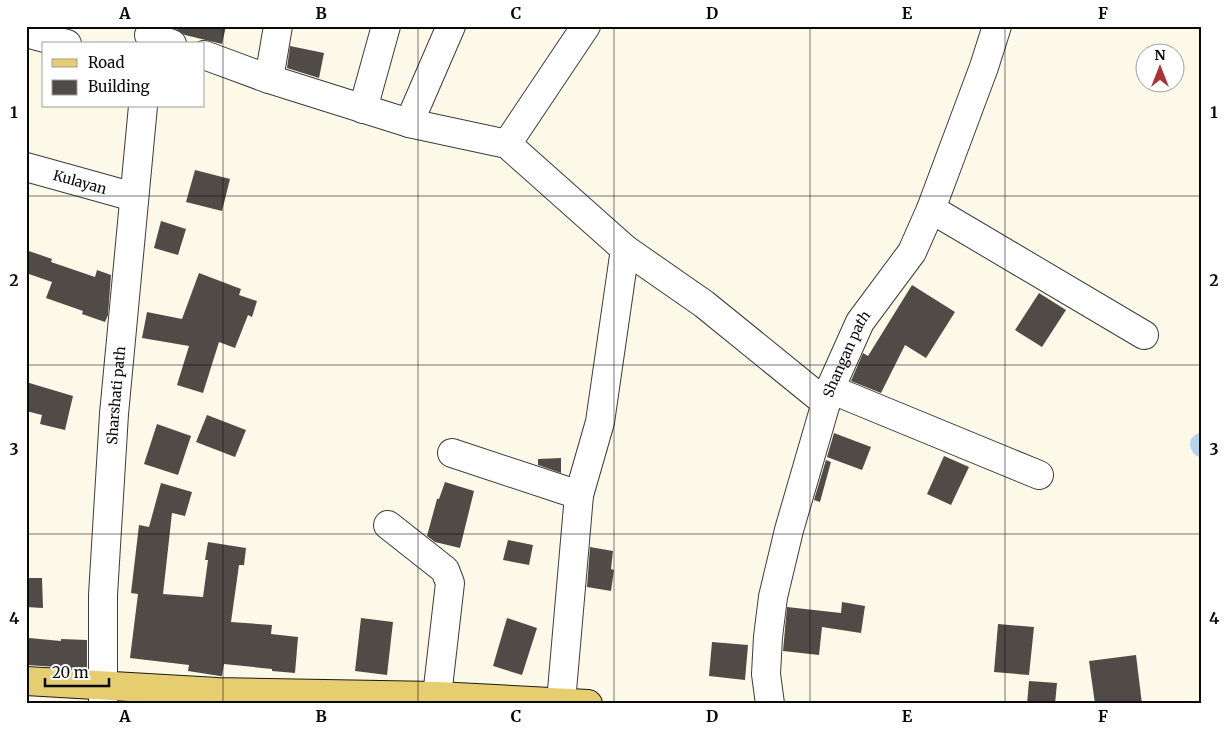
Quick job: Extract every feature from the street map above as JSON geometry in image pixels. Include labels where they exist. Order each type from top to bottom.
[{"type":"main road","points":[[26,681],[104,695],[216,698],[438,696],[473,701],[588,704]]},
{"type":"street","points":[[269,79],[278,26]]},
{"type":"street","points":[[363,109],[386,26]]},
{"type":"street","points":[[409,122],[451,26]]},
{"type":"street","points":[[507,144],[586,26]]},
{"type":"street","name":"Shangan path","points":[[770,704],[766,674],[773,597],[789,530],[828,396],[860,322],[912,252],[931,209],[984,67],[997,26]]},
{"type":"street","points":[[26,32],[60,42]]},
{"type":"street","points":[[205,55],[269,79],[363,109],[409,122],[507,144],[625,249],[704,304],[828,396],[1039,475]]},
{"type":"street","name":"Sharshati path","points":[[104,695],[104,576],[114,414],[143,108]]},
{"type":"street","name":"Kulayan","points":[[26,167],[134,197]]},
{"type":"street","points":[[931,209],[1144,335]]},
{"type":"street","points":[[561,702],[579,495],[600,422],[625,249]]},
{"type":"street","points":[[452,453],[579,495]]},
{"type":"street","points":[[388,525],[445,570],[448,576],[450,583],[438,696]]},
{"type":"building","points":[[177,26],[226,26],[222,44],[185,35],[176,29]]},
{"type":"building","points":[[290,46],[324,53],[319,78],[287,68]]},
{"type":"building","points":[[195,170],[230,179],[222,211],[186,202]]},
{"type":"building","points":[[161,221],[186,229],[178,255],[154,248]]},
{"type":"building","points":[[26,250],[52,259],[51,262],[95,277],[97,270],[111,275],[108,315],[105,322],[82,314],[83,311],[46,298],[52,282],[26,273]]},
{"type":"building","points":[[199,273],[241,289],[239,295],[257,301],[252,317],[248,315],[235,348],[219,342],[203,393],[177,385],[189,346],[142,338],[147,312],[182,319]]},
{"type":"building","points":[[912,285],[955,312],[926,358],[905,345],[881,393],[851,381],[863,353],[868,356]]},
{"type":"building","points":[[1039,293],[1066,310],[1042,347],[1015,330]]},
{"type":"building","points":[[26,382],[73,396],[65,430],[40,424],[42,415],[26,411]]},
{"type":"building","points":[[207,415],[246,430],[235,457],[196,442]]},
{"type":"building","points":[[157,424],[191,436],[178,475],[144,464]]},
{"type":"building","points":[[834,433],[871,447],[862,470],[827,457]]},
{"type":"building","points":[[944,456],[969,467],[951,505],[927,494]]},
{"type":"building","points":[[561,458],[561,473],[538,465],[538,459]]},
{"type":"building","points":[[826,460],[831,462],[820,502],[814,500]]},
{"type":"building","points":[[445,482],[474,491],[460,548],[435,542],[427,536],[437,499],[439,499]]},
{"type":"building","points":[[161,483],[192,492],[185,516],[172,513],[163,594],[203,597],[208,560],[205,560],[208,542],[246,548],[244,565],[239,565],[231,622],[272,625],[271,634],[298,637],[295,673],[224,664],[222,676],[220,676],[188,671],[189,665],[130,658],[138,594],[131,593],[139,525],[149,527]]},
{"type":"building","points":[[508,540],[533,545],[529,565],[503,560]]},
{"type":"building","points":[[590,547],[613,551],[611,569],[614,570],[611,591],[587,587]]},
{"type":"building","points":[[26,578],[42,578],[43,608],[26,607]]},
{"type":"building","points":[[842,602],[865,606],[861,633],[822,627],[819,655],[783,651],[787,607],[841,613]]},
{"type":"building","points":[[361,618],[393,622],[387,675],[355,671]]},
{"type":"building","points":[[507,618],[537,628],[522,675],[493,666]]},
{"type":"building","points":[[998,624],[1034,627],[1029,675],[994,672]]},
{"type":"building","points":[[29,638],[61,641],[61,639],[87,640],[87,669],[27,665]]},
{"type":"building","points":[[712,642],[748,645],[745,680],[709,676]]},
{"type":"building","points":[[1136,655],[1142,704],[1095,704],[1089,661]]},
{"type":"building","points":[[1029,681],[1057,683],[1055,704],[1027,704]]}]
